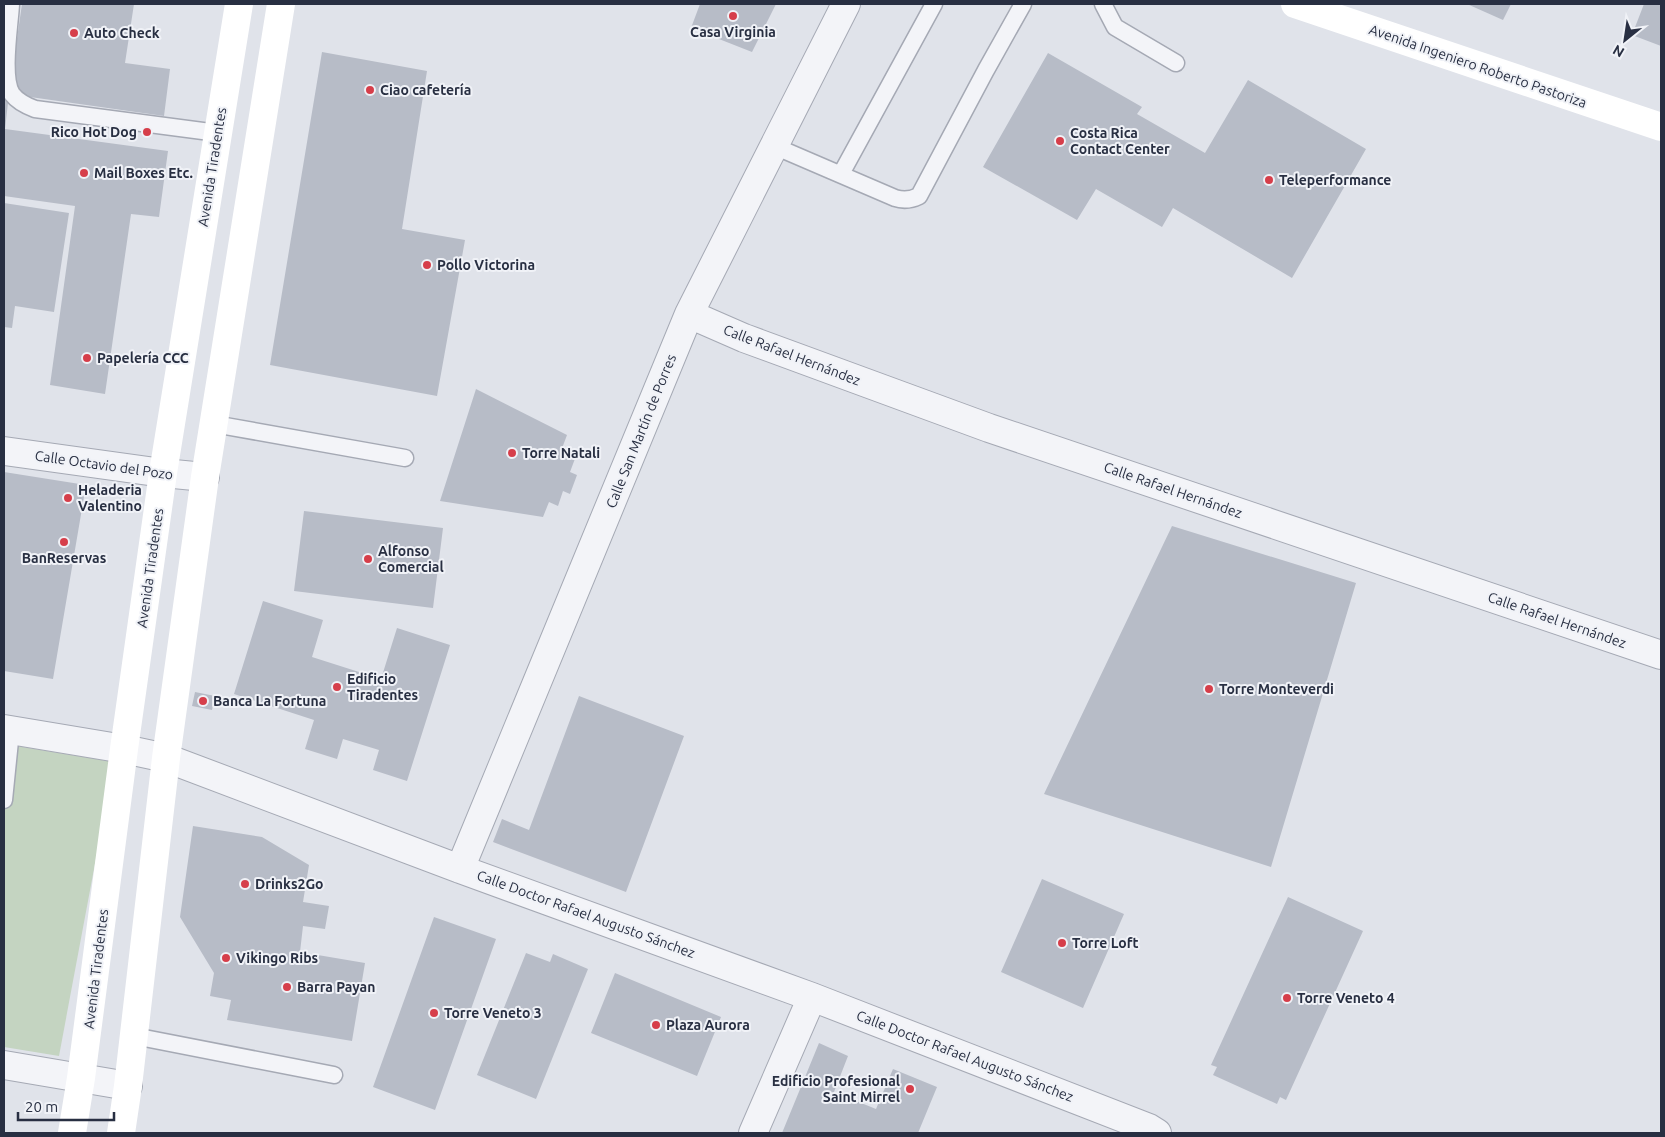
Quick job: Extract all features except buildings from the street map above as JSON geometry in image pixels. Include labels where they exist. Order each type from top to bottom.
[{"type":"main road","name":"Avenida Tiradentes","points":[[72,1133],[163,473],[239,4]]},
{"type":"main road","points":[[121,1133],[166,758],[205,477],[281,4]]},
{"type":"main road","name":"Avenida Ingeniero Roberto Pastoriza","points":[[1295,4],[1661,128]]},
{"type":"street","name":"Calle San Martín de Porres","points":[[460,869],[689,314],[846,4]]},
{"type":"street","name":"Calle Rafael Hernández","points":[[689,314],[744,338],[989,428],[1661,655]]},
{"type":"street","name":"Calle Octavio del Pozo","points":[[4,451],[205,477]]},
{"type":"street","name":"Calle Doctor Rafael Augusto Sánchez","points":[[7,730],[166,758],[460,869],[812,997],[1140,1124],[1158,1133]]},
{"type":"street","points":[[753,1133],[812,997]]},
{"type":"street","points":[[4,1065],[128,1086]]},
{"type":"lane","points":[[11,4],[6,73],[12,93],[26,106],[35,109],[218,133]]},
{"type":"lane","points":[[841,174],[934,4]]},
{"type":"lane","points":[[774,146],[903,201],[919,196],[986,70],[1024,4]]},
{"type":"lane","points":[[1103,4],[1115,27],[1176,63]]},
{"type":"lane","points":[[214,424],[405,458]]},
{"type":"lane","points":[[4,800],[7,730]]},
{"type":"lane","points":[[134,1036],[334,1076]]},
{"type":"green space","points":[[4,744],[114,762],[59,1056],[4,1047]]},
{"type":"place","name":"Casa Virginia","points":[[733,16]]},
{"type":"place","name":"Auto Check","points":[[74,33]]},
{"type":"place","name":"Ciao cafetería","points":[[370,90]]},
{"type":"place","name":"Rico Hot Dog","points":[[147,132]]},
{"type":"place","name":"Costa Rica Contact Center","points":[[1060,141]]},
{"type":"place","name":"Mail Boxes Etc.","points":[[84,173]]},
{"type":"place","name":"Teleperformance","points":[[1269,180]]},
{"type":"place","name":"Pollo Victorina","points":[[427,265]]},
{"type":"place","name":"Papelería CCC","points":[[87,358]]},
{"type":"place","name":"Torre Natali","points":[[512,453]]},
{"type":"place","name":"Heladeria Valentino","points":[[68,498]]},
{"type":"place","name":"BanReservas","points":[[64,542]]},
{"type":"place","name":"Alfonso Comercial","points":[[368,559]]},
{"type":"place","name":"Edificio Tiradentes","points":[[337,687]]},
{"type":"place","name":"Torre Monteverdi","points":[[1209,689]]},
{"type":"place","name":"Banca La Fortuna","points":[[203,701]]},
{"type":"place","name":"Drinks2Go","points":[[245,884]]},
{"type":"place","name":"Torre Loft","points":[[1062,943]]},
{"type":"place","name":"Vikingo Ribs","points":[[226,958]]},
{"type":"place","name":"Barra Payan","points":[[287,987]]},
{"type":"place","name":"Torre Veneto 4","points":[[1287,998]]},
{"type":"place","name":"Torre Veneto 3","points":[[434,1013]]},
{"type":"place","name":"Plaza Aurora","points":[[656,1025]]},
{"type":"place","name":"Edificio Profesional Saint Mirrel","points":[[910,1089]]}]
